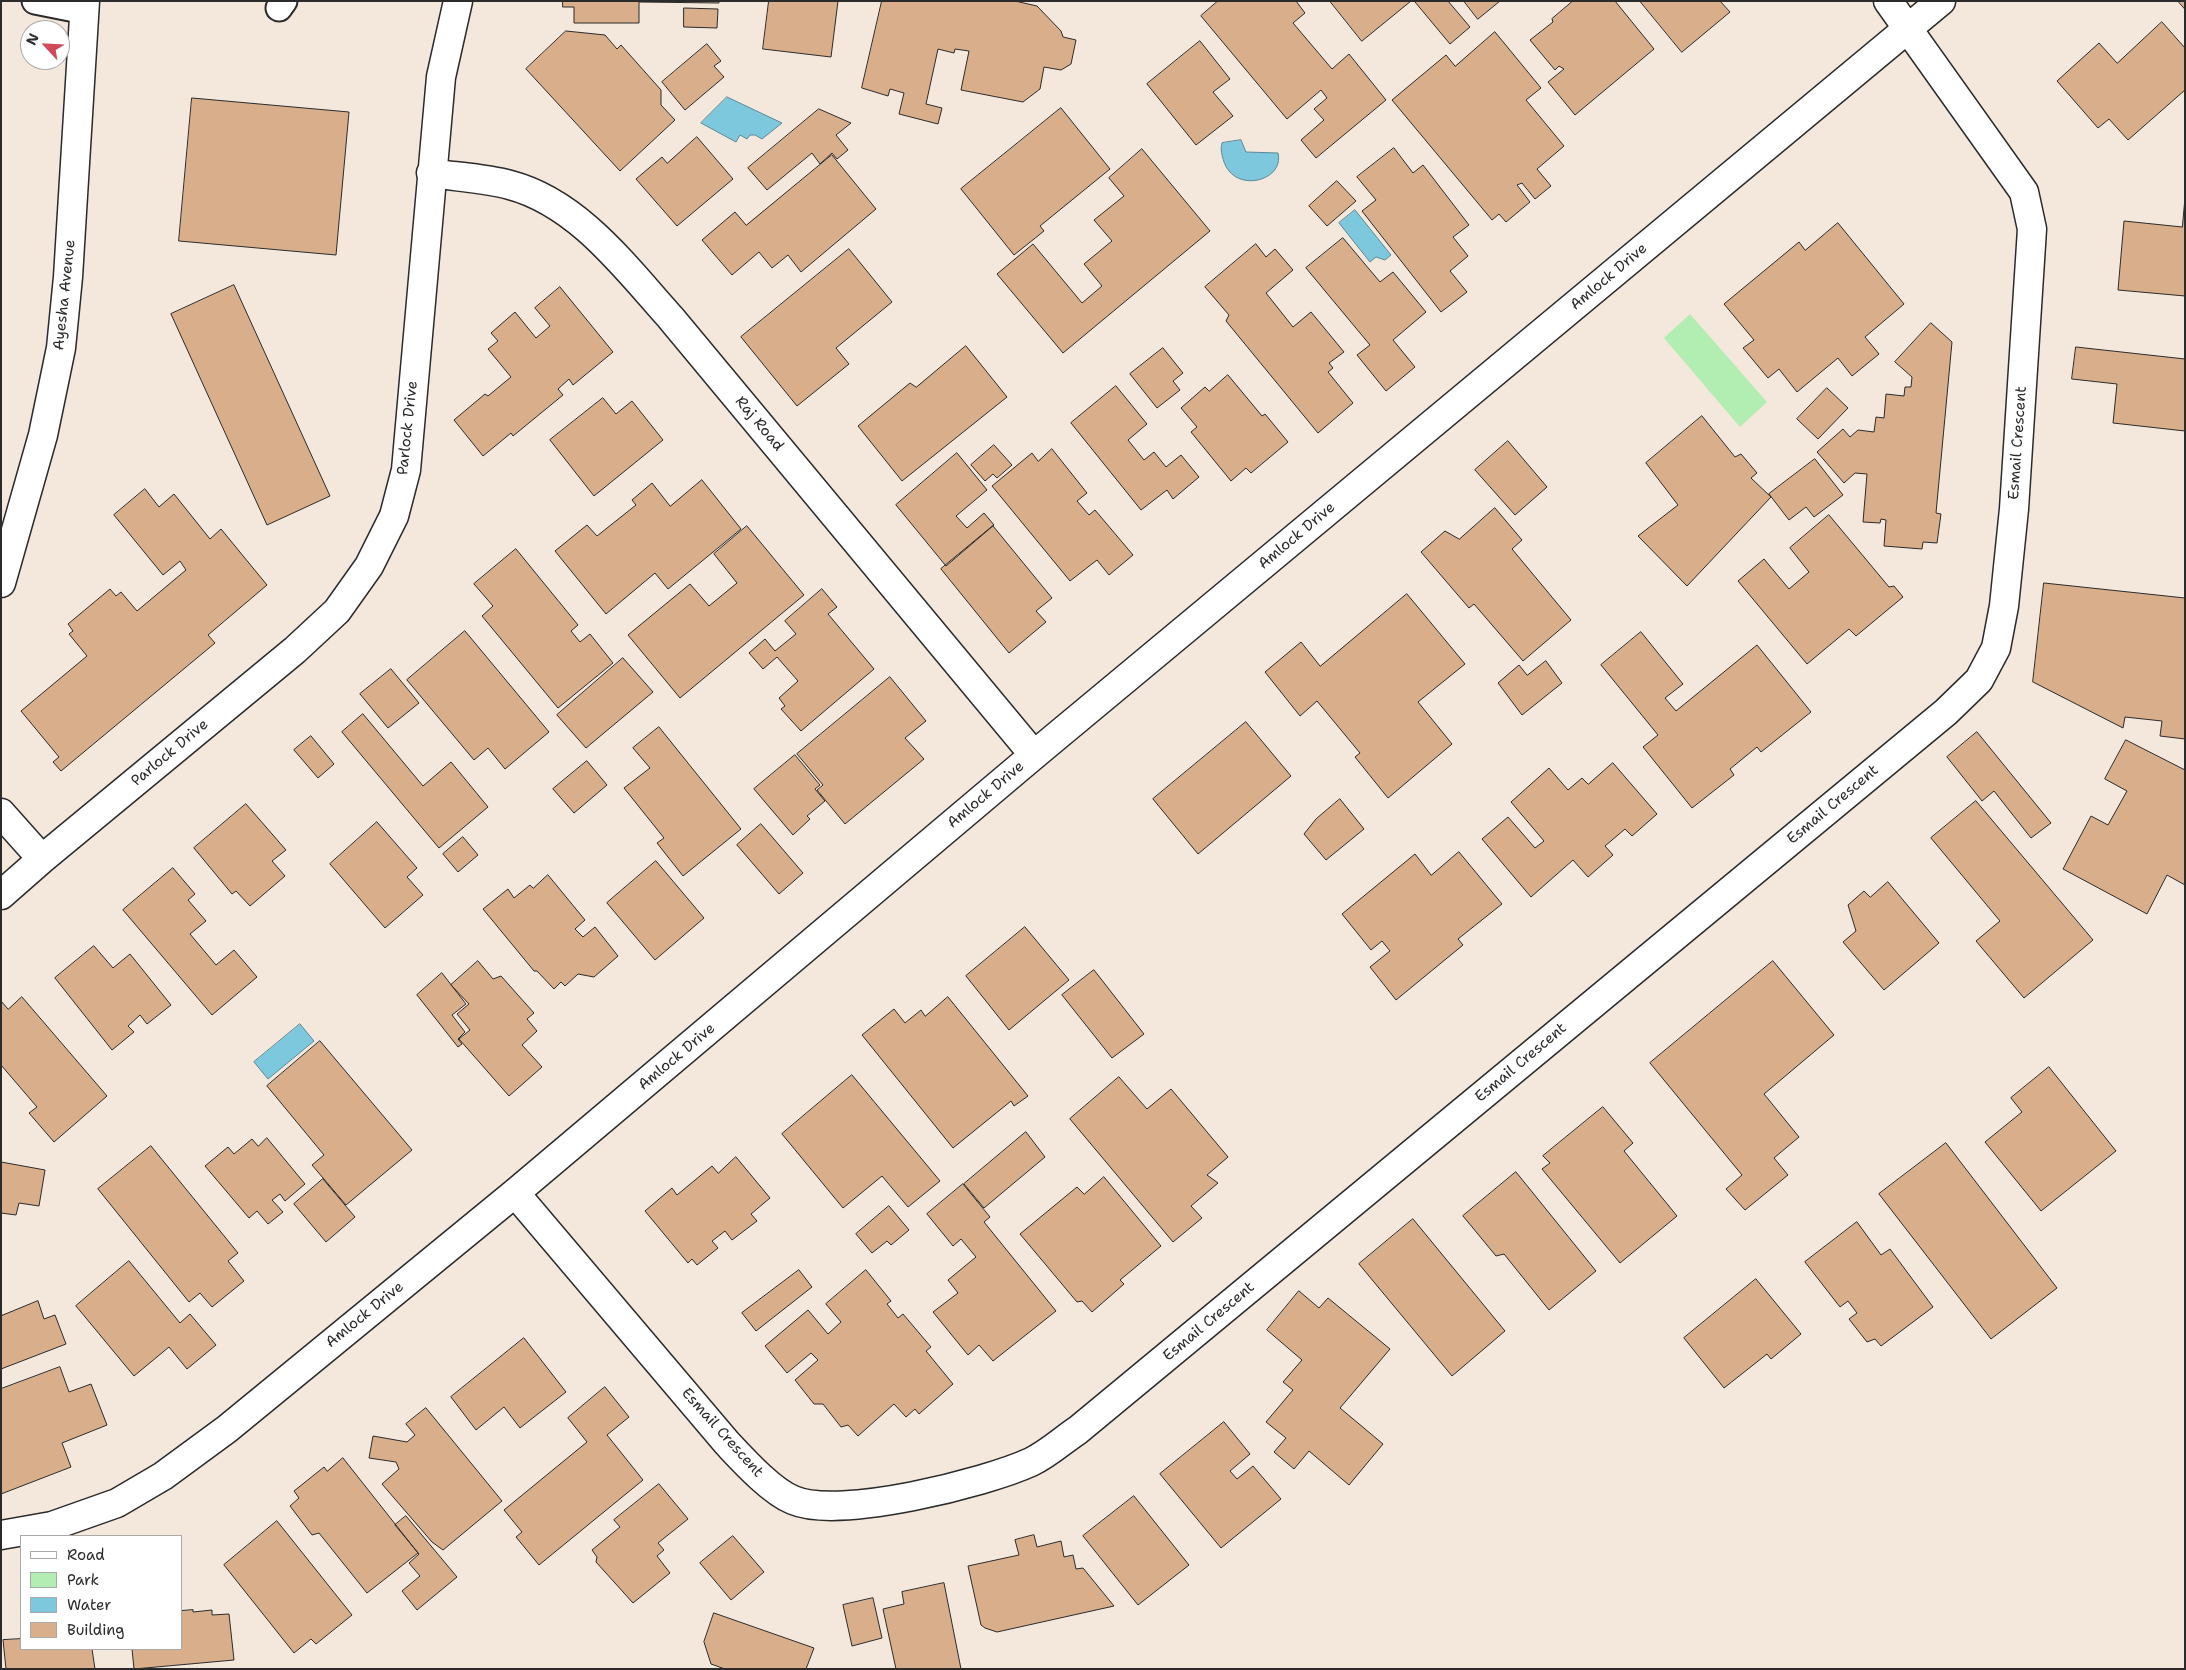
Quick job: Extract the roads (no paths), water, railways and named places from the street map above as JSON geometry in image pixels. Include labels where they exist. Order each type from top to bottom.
[{"type":"street","name":"Parlock Drive","points":[[1,895],[295,650],[337,611],[369,566],[394,516],[406,470],[431,173],[441,78],[458,1]]},
{"type":"street","name":"Esmail Crescent","points":[[514,1193],[727,1443],[756,1474],[793,1500],[828,1506],[867,1505],[994,1477],[1033,1461],[1078,1430],[1938,718],[1979,680],[1996,648],[2004,606],[2014,509],[2032,229],[2024,192],[1888,1]]},
{"type":"street","name":"Amlock Drive","points":[[1,1535],[52,1526],[117,1503],[163,1476],[226,1429],[514,1193],[1034,755],[1941,1]]},
{"type":"street","name":"Ayesha Avenue","points":[[1,583],[43,435],[61,348],[68,277],[85,6]]},
{"type":"street","name":"Raj Road","points":[[431,173],[509,184],[540,195],[569,214],[614,254],[670,317],[1034,755]]},
{"type":"street","points":[[1,813],[42,859]]},
{"type":"lane","points":[[35,1],[85,6]]},
{"type":"water","points":[[727,97],[782,123],[762,139],[755,135],[750,135],[747,139],[740,135],[736,142],[701,123]]},
{"type":"water","points":[[1241,140],[1246,152],[1278,153],[1278,163],[1274,171],[1267,177],[1248,181],[1238,178],[1230,172],[1224,162],[1221,150],[1222,143]]},
{"type":"water","points":[[1355,210],[1391,255],[1385,260],[1376,257],[1370,262],[1339,223]]},
{"type":"water","points":[[300,1024],[314,1041],[268,1079],[254,1062]]}]
